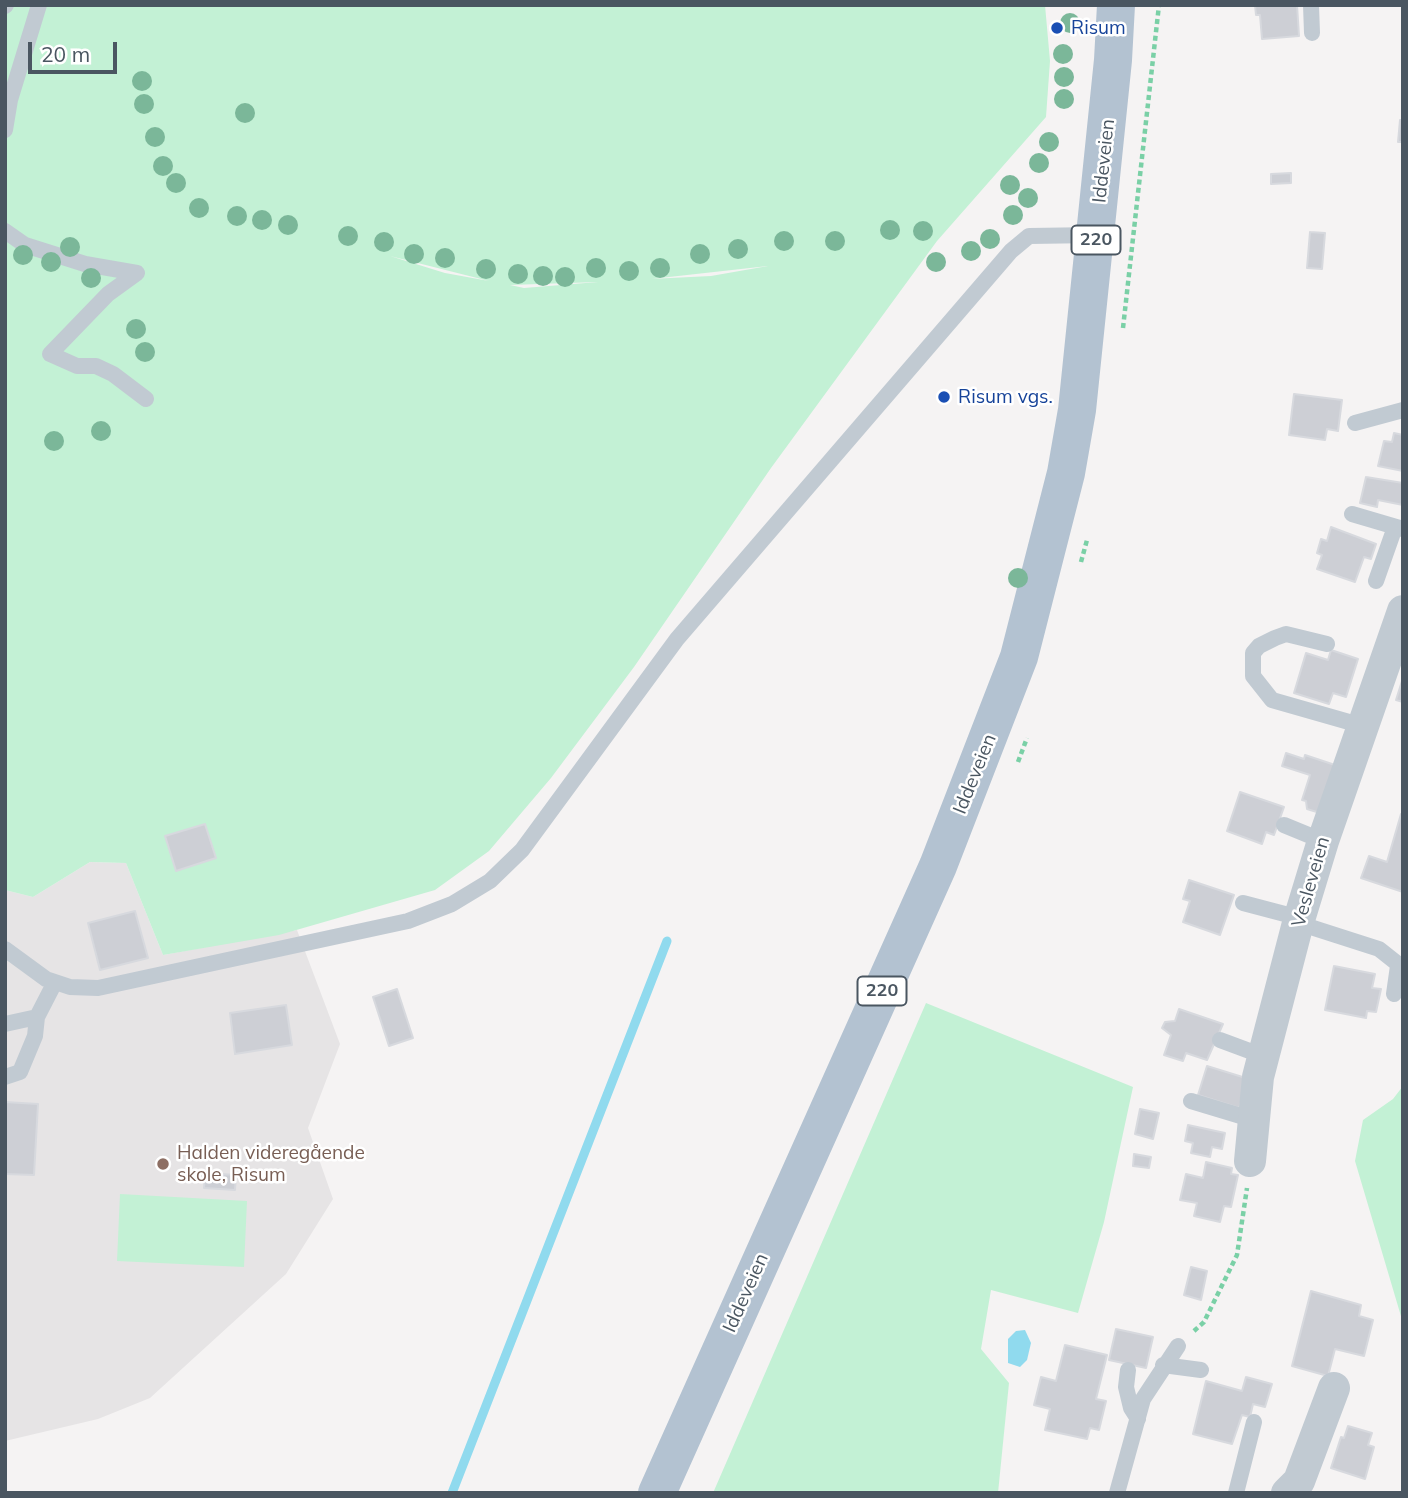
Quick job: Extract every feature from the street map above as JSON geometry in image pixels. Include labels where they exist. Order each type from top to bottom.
[{"type":"main road","name":"Iddeveien","points":[[657,1493],[938,866],[1019,657],[1066,474],[1078,398],[1114,60],[1116,5]]},
{"type":"street","name":"Vesleveien","points":[[1250,1161],[1258,1077],[1299,920],[1363,726],[1385,686],[1403,611]]},
{"type":"street","points":[[1287,1493],[1298,1481],[1335,1388]]},
{"type":"lane","points":[[5,130],[10,100],[39,5]]},
{"type":"lane","points":[[1311,5],[1312,33]]},
{"type":"lane","points":[[5,231],[25,245],[85,264],[137,273],[108,294],[50,354],[77,366],[96,366],[113,373],[146,399]]},
{"type":"lane","points":[[5,949],[26,967],[55,982],[70,987],[98,988],[408,921],[452,904],[490,881],[523,850],[677,639],[1011,251],[1029,236],[1096,235]]},
{"type":"lane","points":[[1355,423],[1403,410]]},
{"type":"lane","points":[[1352,514],[1399,528],[1376,581]]},
{"type":"lane","points":[[1327,644],[1286,634],[1275,638],[1259,646],[1253,653],[1253,676],[1272,700],[1363,726]]},
{"type":"lane","points":[[1284,825],[1323,841]]},
{"type":"lane","points":[[1243,903],[1379,949],[1401,967],[1394,993]]},
{"type":"lane","points":[[5,1077],[20,1072],[36,1036],[37,1017],[55,982]]},
{"type":"lane","points":[[5,1024],[37,1017]]},
{"type":"lane","points":[[1220,1040],[1263,1056]]},
{"type":"lane","points":[[1191,1101],[1254,1120]]},
{"type":"lane","points":[[1117,1493],[1143,1399],[1178,1346]]},
{"type":"lane","points":[[1163,1365],[1201,1370]]},
{"type":"lane","points":[[1128,1370],[1126,1387],[1131,1408],[1138,1419]]},
{"type":"lane","points":[[1236,1493],[1254,1422]]},
{"type":"path","points":[[1178,1346],[1204,1322],[1237,1255],[1250,1161]]},
{"type":"shaded area","name":"Halden videregående skole, Risum","points":[[90,862],[126,863],[163,955],[297,930],[340,1044],[308,1128],[333,1199],[286,1274],[150,1398],[98,1419],[5,1441],[5,890],[33,897]]},
{"type":"green space","points":[[5,5],[1045,5],[1050,61],[1046,117],[937,241],[771,468],[634,667],[551,778],[489,851],[435,890],[279,935],[163,955],[126,863],[90,862],[33,897],[5,890]],"holes":[[[390,256],[489,281],[445,273]],[[768,266],[711,276],[652,279]],[[598,282],[524,288],[510,285]]]},
{"type":"green space","points":[[926,1003],[1133,1087],[1104,1222],[1078,1313],[991,1290],[981,1349],[1009,1383],[998,1493],[713,1493]]},
{"type":"green space","points":[[1403,1086],[1403,1323],[1355,1161],[1363,1120],[1393,1099]]},
{"type":"green space","points":[[120,1194],[247,1201],[244,1267],[117,1261]]},
{"type":"water","points":[[1025,1330],[1031,1343],[1027,1360],[1020,1367],[1008,1363],[1008,1339],[1016,1331]]},
{"type":"building","points":[[1255,5],[1297,5],[1299,36],[1262,39],[1260,15],[1256,15]]},
{"type":"building","points":[[1400,120],[1403,120],[1403,142],[1398,142]]},
{"type":"building","points":[[1291,173],[1291,183],[1271,184],[1271,174]]},
{"type":"building","points":[[1310,232],[1325,233],[1322,269],[1307,268]]},
{"type":"building","points":[[1294,394],[1342,400],[1338,431],[1327,429],[1325,440],[1289,435]]},
{"type":"building","points":[[1394,433],[1403,435],[1403,471],[1378,466],[1384,441],[1392,442]]},
{"type":"building","points":[[1366,477],[1403,483],[1403,505],[1378,500],[1377,507],[1360,503]]},
{"type":"building","points":[[1331,527],[1376,544],[1371,559],[1364,557],[1355,582],[1317,569],[1322,555],[1317,553],[1321,539],[1327,541]]},
{"type":"building","points":[[1331,650],[1358,659],[1346,697],[1333,693],[1329,704],[1294,693],[1306,653],[1328,660]]},
{"type":"building","points":[[1403,681],[1403,702],[1396,700]]},
{"type":"building","points":[[1286,753],[1304,759],[1305,755],[1335,765],[1320,813],[1307,809],[1306,801],[1302,800],[1310,775],[1282,766]]},
{"type":"building","points":[[1240,792],[1284,807],[1274,835],[1266,832],[1262,844],[1227,831]]},
{"type":"building","points":[[1401,814],[1403,892],[1361,878],[1369,856],[1387,862]]},
{"type":"building","points":[[205,824],[216,858],[176,871],[165,836]]},
{"type":"building","points":[[1189,880],[1234,895],[1220,935],[1183,922],[1190,901],[1183,899]]},
{"type":"building","points":[[135,911],[148,958],[100,970],[88,923]]},
{"type":"building","points":[[1334,966],[1375,974],[1372,988],[1381,989],[1376,1012],[1367,1011],[1366,1018],[1325,1010]]},
{"type":"building","points":[[397,989],[413,1038],[389,1046],[373,997]]},
{"type":"building","points":[[286,1005],[292,1045],[235,1054],[230,1013]]},
{"type":"building","points":[[1179,1009],[1223,1024],[1207,1060],[1186,1053],[1183,1061],[1164,1055],[1171,1035],[1162,1028],[1165,1022],[1175,1021]]},
{"type":"building","points":[[1207,1066],[1249,1079],[1239,1108],[1198,1095]]},
{"type":"building","points":[[5,1102],[38,1104],[34,1175],[5,1174]]},
{"type":"building","points":[[1140,1109],[1159,1113],[1153,1139],[1135,1134]]},
{"type":"building","points":[[1188,1125],[1225,1133],[1222,1149],[1212,1147],[1210,1157],[1191,1153],[1193,1143],[1185,1141]]},
{"type":"building","points":[[1134,1154],[1151,1157],[1149,1168],[1133,1166]]},
{"type":"building","points":[[1206,1162],[1232,1168],[1231,1174],[1238,1175],[1231,1207],[1224,1206],[1220,1222],[1194,1216],[1197,1203],[1180,1200],[1186,1174],[1203,1178]]},
{"type":"building","points":[[205,1173],[236,1175],[235,1190],[204,1188]]},
{"type":"building","points":[[1191,1267],[1207,1271],[1201,1300],[1184,1295]]},
{"type":"building","points":[[1311,1291],[1361,1305],[1359,1316],[1373,1320],[1364,1356],[1335,1349],[1328,1376],[1292,1366]]},
{"type":"building","points":[[1116,1329],[1153,1337],[1146,1368],[1109,1360]]},
{"type":"building","points":[[1065,1345],[1107,1355],[1096,1399],[1106,1401],[1099,1430],[1090,1428],[1087,1439],[1045,1430],[1050,1409],[1034,1405],[1041,1377],[1056,1381]]},
{"type":"building","points":[[1246,1377],[1272,1384],[1265,1407],[1253,1404],[1250,1417],[1242,1415],[1232,1444],[1193,1434],[1206,1381],[1242,1391]]},
{"type":"building","points":[[1348,1426],[1372,1433],[1368,1445],[1374,1447],[1365,1479],[1331,1468],[1341,1437],[1344,1438]]},
{"type":"waterway","points":[[452,1493],[667,941]]},
{"type":"place","name":"Risum","points":[[1057,28]]},
{"type":"place","name":"Risum vgs.","points":[[944,397]]},
{"type":"place","name":"Halden videregående skole, Risum","points":[[163,1164]]}]
